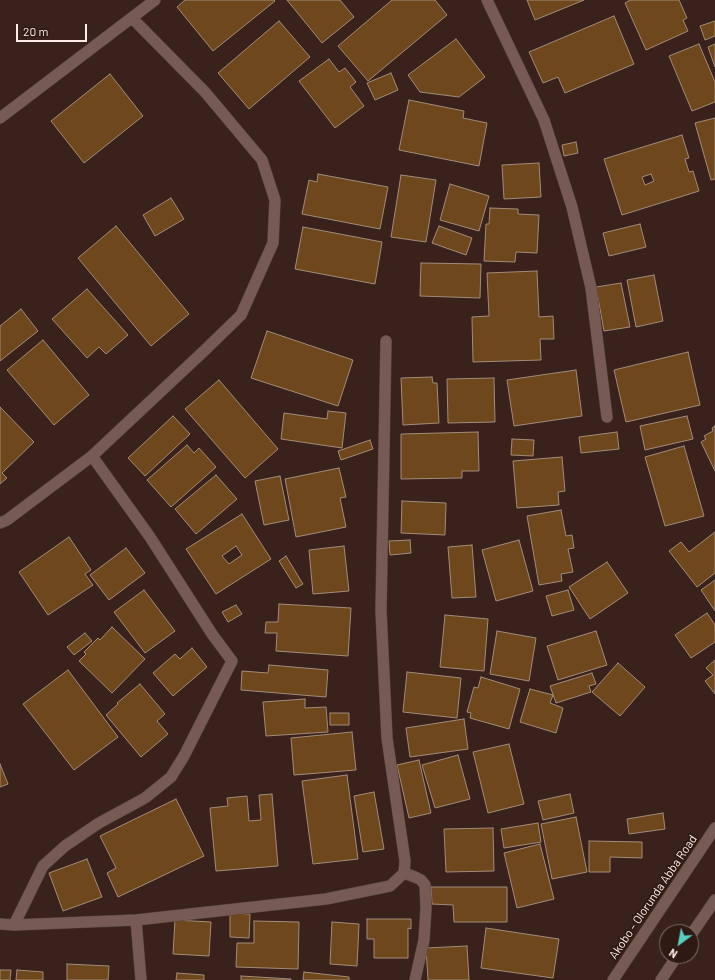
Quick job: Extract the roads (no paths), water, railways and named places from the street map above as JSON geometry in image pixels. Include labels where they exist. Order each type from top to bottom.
[{"type":"street","points":[[0,118],[155,0]]},
{"type":"street","points":[[486,0],[544,120],[572,208],[591,288],[607,417]]},
{"type":"street","points":[[0,523],[7,520],[92,456],[206,350],[241,315],[273,243],[275,200],[262,160],[205,92],[132,18]]},
{"type":"street","points":[[0,924],[14,925],[136,920],[326,899],[390,886],[404,874],[405,862],[387,738],[381,611],[386,341]]},
{"type":"street","points":[[14,925],[43,866],[65,846],[99,823],[145,798],[170,777],[184,756],[232,662],[212,634],[150,537],[92,456]]},
{"type":"street","name":"Akobo - Olorunda Abba Road","points":[[613,980],[715,828]]},
{"type":"street","points":[[404,874],[421,880],[425,885],[426,908],[424,940],[415,980]]},
{"type":"street","points":[[699,924],[715,900]]},
{"type":"street","points":[[136,920],[141,980]]},
{"type":"street","points":[[661,980],[672,964]]}]
